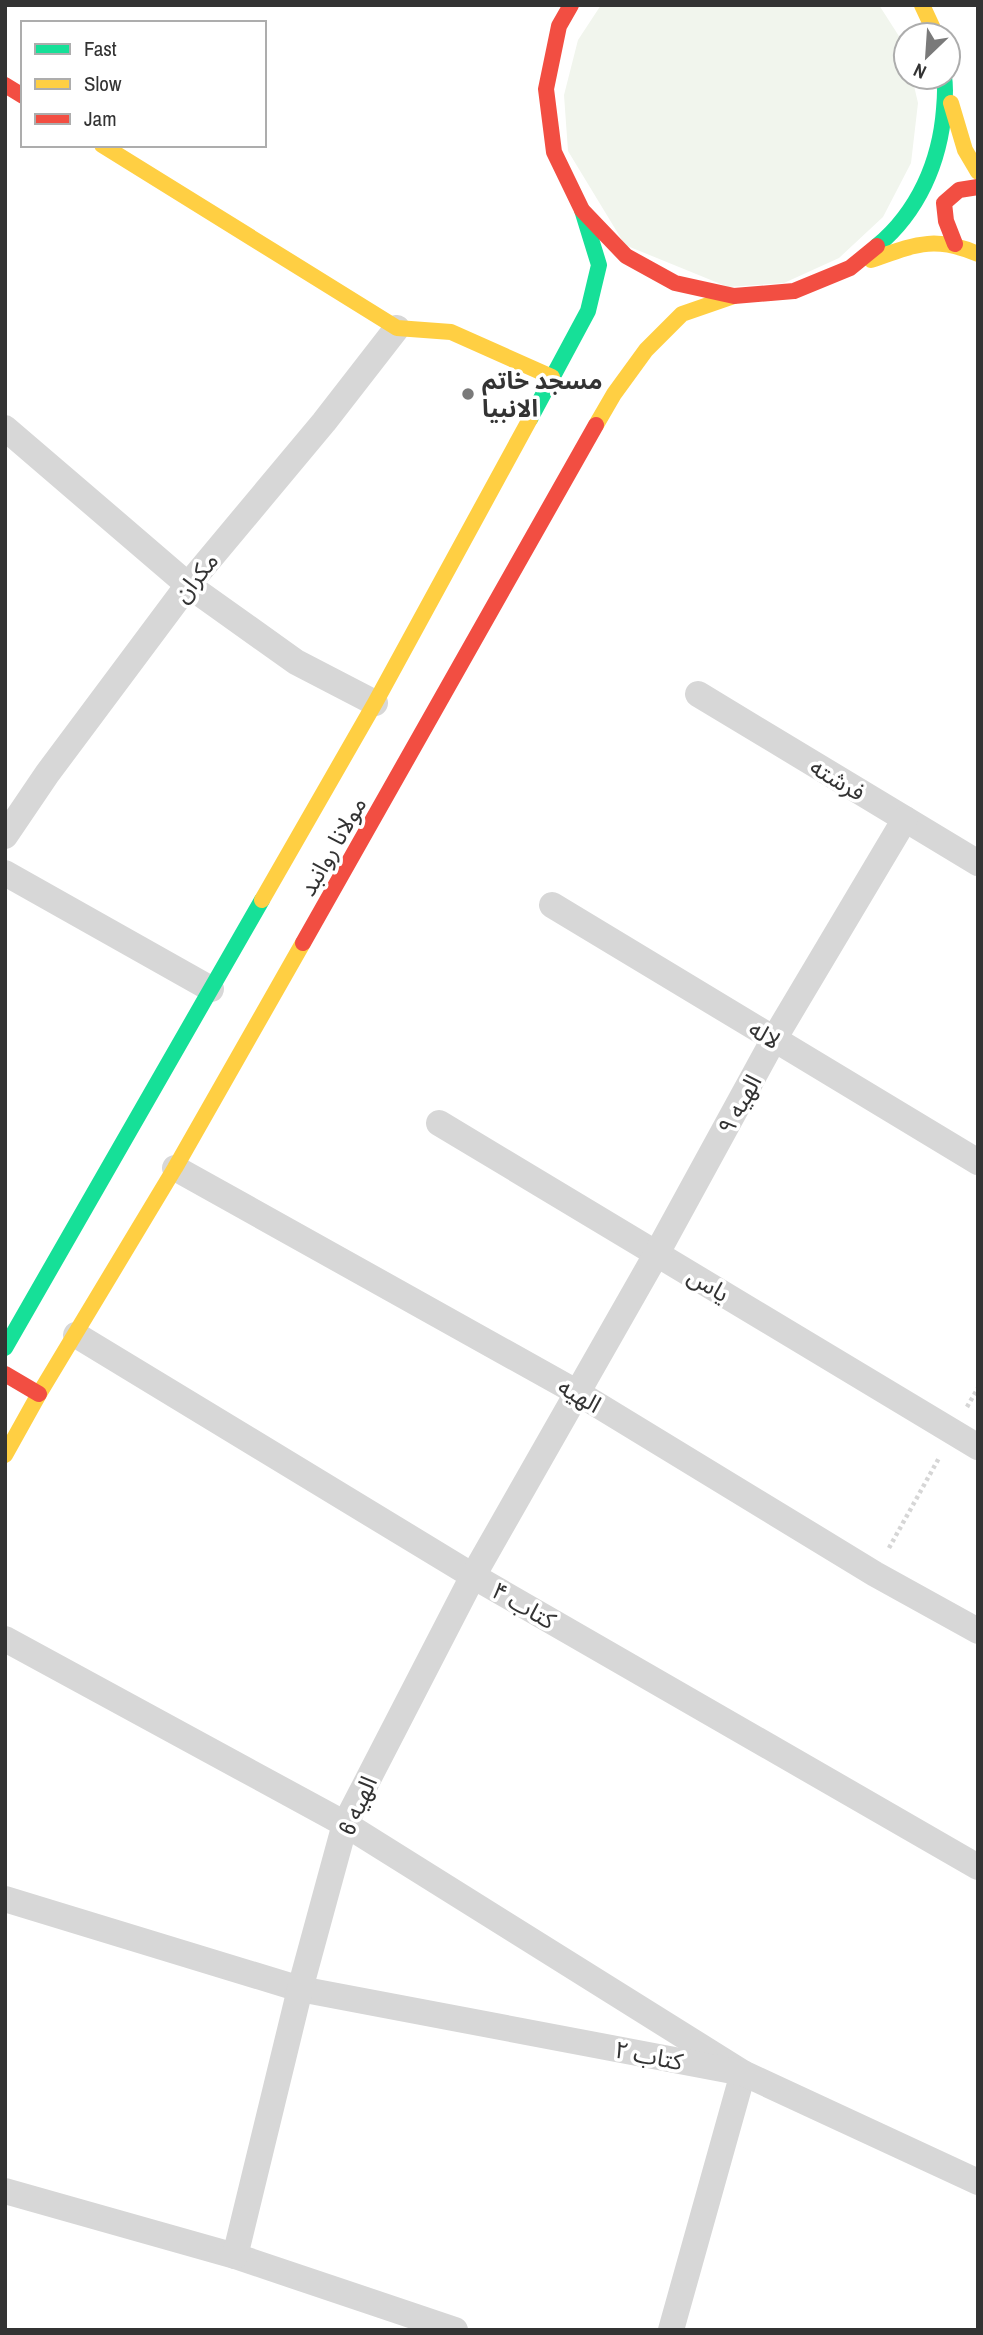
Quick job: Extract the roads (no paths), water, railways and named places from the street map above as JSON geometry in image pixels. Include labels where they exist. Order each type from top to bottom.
[{"type":"street","points":[[571,5],[559,26],[546,89],[554,152],[582,210],[626,256],[675,283],[734,296],[794,291],[919,243],[956,244],[978,254]]},
{"type":"street","points":[[922,5],[929,21]]},
{"type":"street","points":[[5,85],[21,95]]},
{"type":"street","points":[[850,268],[896,230],[925,187],[942,138],[944,91]]},
{"type":"street","points":[[948,91],[965,150],[978,172]]},
{"type":"street","points":[[105,147],[397,328],[451,332],[552,377]]},
{"type":"street","points":[[956,244],[946,221],[944,203],[955,191],[978,187]]},
{"type":"street","name":"مولانا روانبد","points":[[5,1348],[375,703],[588,311],[598,265],[582,210]]},
{"type":"street","name":"مولانا روانبد","points":[[5,1455],[176,1168],[614,394],[646,350],[682,314],[734,296]]},
{"type":"street","name":"مکران","points":[[5,836],[47,774],[188,585],[324,422],[397,328]]},
{"type":"street","points":[[5,428],[188,585],[296,662],[375,703]]},
{"type":"street","name":"فرشته","points":[[698,694],[978,863]]},
{"type":"street","name":"الهیه ۹","points":[[578,1393],[775,1040],[905,819]]},
{"type":"street","points":[[5,873],[211,989]]},
{"type":"street","name":"لاله","points":[[552,905],[978,1162]]},
{"type":"street","name":"یاس","points":[[439,1124],[978,1447]]},
{"type":"street","name":"الهیه","points":[[176,1168],[578,1393],[875,1574],[978,1631]]},
{"type":"street","name":"کتاب ۴","points":[[76,1335],[473,1576],[978,1867]]},
{"type":"street","points":[[5,1374],[39,1394]]},
{"type":"street","name":"الهیه 6","points":[[235,2256],[300,1989],[345,1824],[473,1576],[578,1393]]},
{"type":"street","points":[[5,1639],[345,1824],[743,2073],[671,2330]]},
{"type":"street","name":"کتاب ۲","points":[[5,1899],[300,1989],[743,2073],[978,2182]]},
{"type":"street","points":[[5,2191],[235,2256],[454,2330]]},
{"type":"place","name":"مسجد خاتم الانبیا","points":[[468,394]]}]
